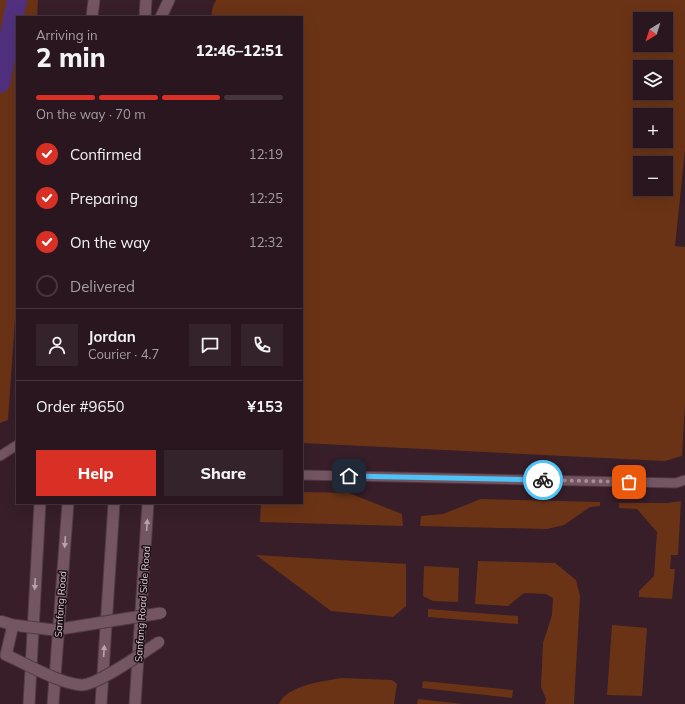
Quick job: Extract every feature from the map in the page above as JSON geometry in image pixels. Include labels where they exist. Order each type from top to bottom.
[{"type":"street","points":[[92,16],[94,0]]},
{"type":"street","points":[[146,0],[146,16]]},
{"type":"street","points":[[161,16],[169,0]]},
{"type":"street","points":[[29,704],[40,504]]},
{"type":"street","name":"Sanfang Road","points":[[53,704],[68,504]]},
{"type":"street","points":[[101,704],[114,504]]},
{"type":"street","name":"Sanfang Road Side Road","points":[[135,704],[148,504]]},
{"type":"street","points":[[0,621],[14,625],[54,630],[161,613]]},
{"type":"street","points":[[14,625],[6,655],[65,682],[82,685],[97,680],[159,642]]},
{"type":"lane","points":[[0,456],[16,446]]},
{"type":"lane","points":[[303,475],[668,483],[685,480]]},
{"type":"shaded area","points":[[0,0],[38,0],[37,16],[16,16],[16,305],[8,420],[0,423]]},
{"type":"shaded area","points":[[216,0],[685,0],[685,150],[675,246],[685,247],[685,404],[682,456],[665,461],[303,443],[303,16],[211,16]]},
{"type":"shaded area","points":[[303,492],[349,493],[402,514],[403,526],[260,522],[261,504],[303,504]]},
{"type":"shaded area","points":[[481,499],[600,502],[600,506],[590,507],[564,525],[547,529],[420,526],[421,516],[443,514]]},
{"type":"shaded area","points":[[681,501],[678,555],[671,555],[670,569],[675,569],[672,599],[639,597],[639,591],[654,576],[657,532],[637,509],[619,508],[619,503],[668,503]]},
{"type":"shaded area","points":[[256,555],[406,564],[406,606],[393,617],[331,611]]},
{"type":"shaded area","points":[[478,561],[555,563],[576,580],[580,596],[574,704],[545,704],[546,699],[541,687],[543,643],[552,615],[553,598],[546,594],[524,593],[508,606],[475,604]]},
{"type":"shaded area","points":[[424,566],[459,568],[458,602],[433,601],[423,596]]},
{"type":"shaded area","points":[[428,609],[518,616],[518,624],[428,617]]},
{"type":"shaded area","points":[[612,625],[647,628],[642,696],[607,695]]},
{"type":"shaded area","points":[[342,678],[392,680],[397,684],[394,704],[279,704],[290,692],[298,688]]},
{"type":"shaded area","points":[[423,681],[513,690],[512,698],[422,688]]},
{"type":"shaded area","points":[[418,699],[463,704],[417,704]]},
{"type":"waterway","points":[[0,83],[17,0]]},
{"type":"way so far","points":[[543,480],[629,482]]},
{"type":"route","points":[[349,476],[543,480]]}]
